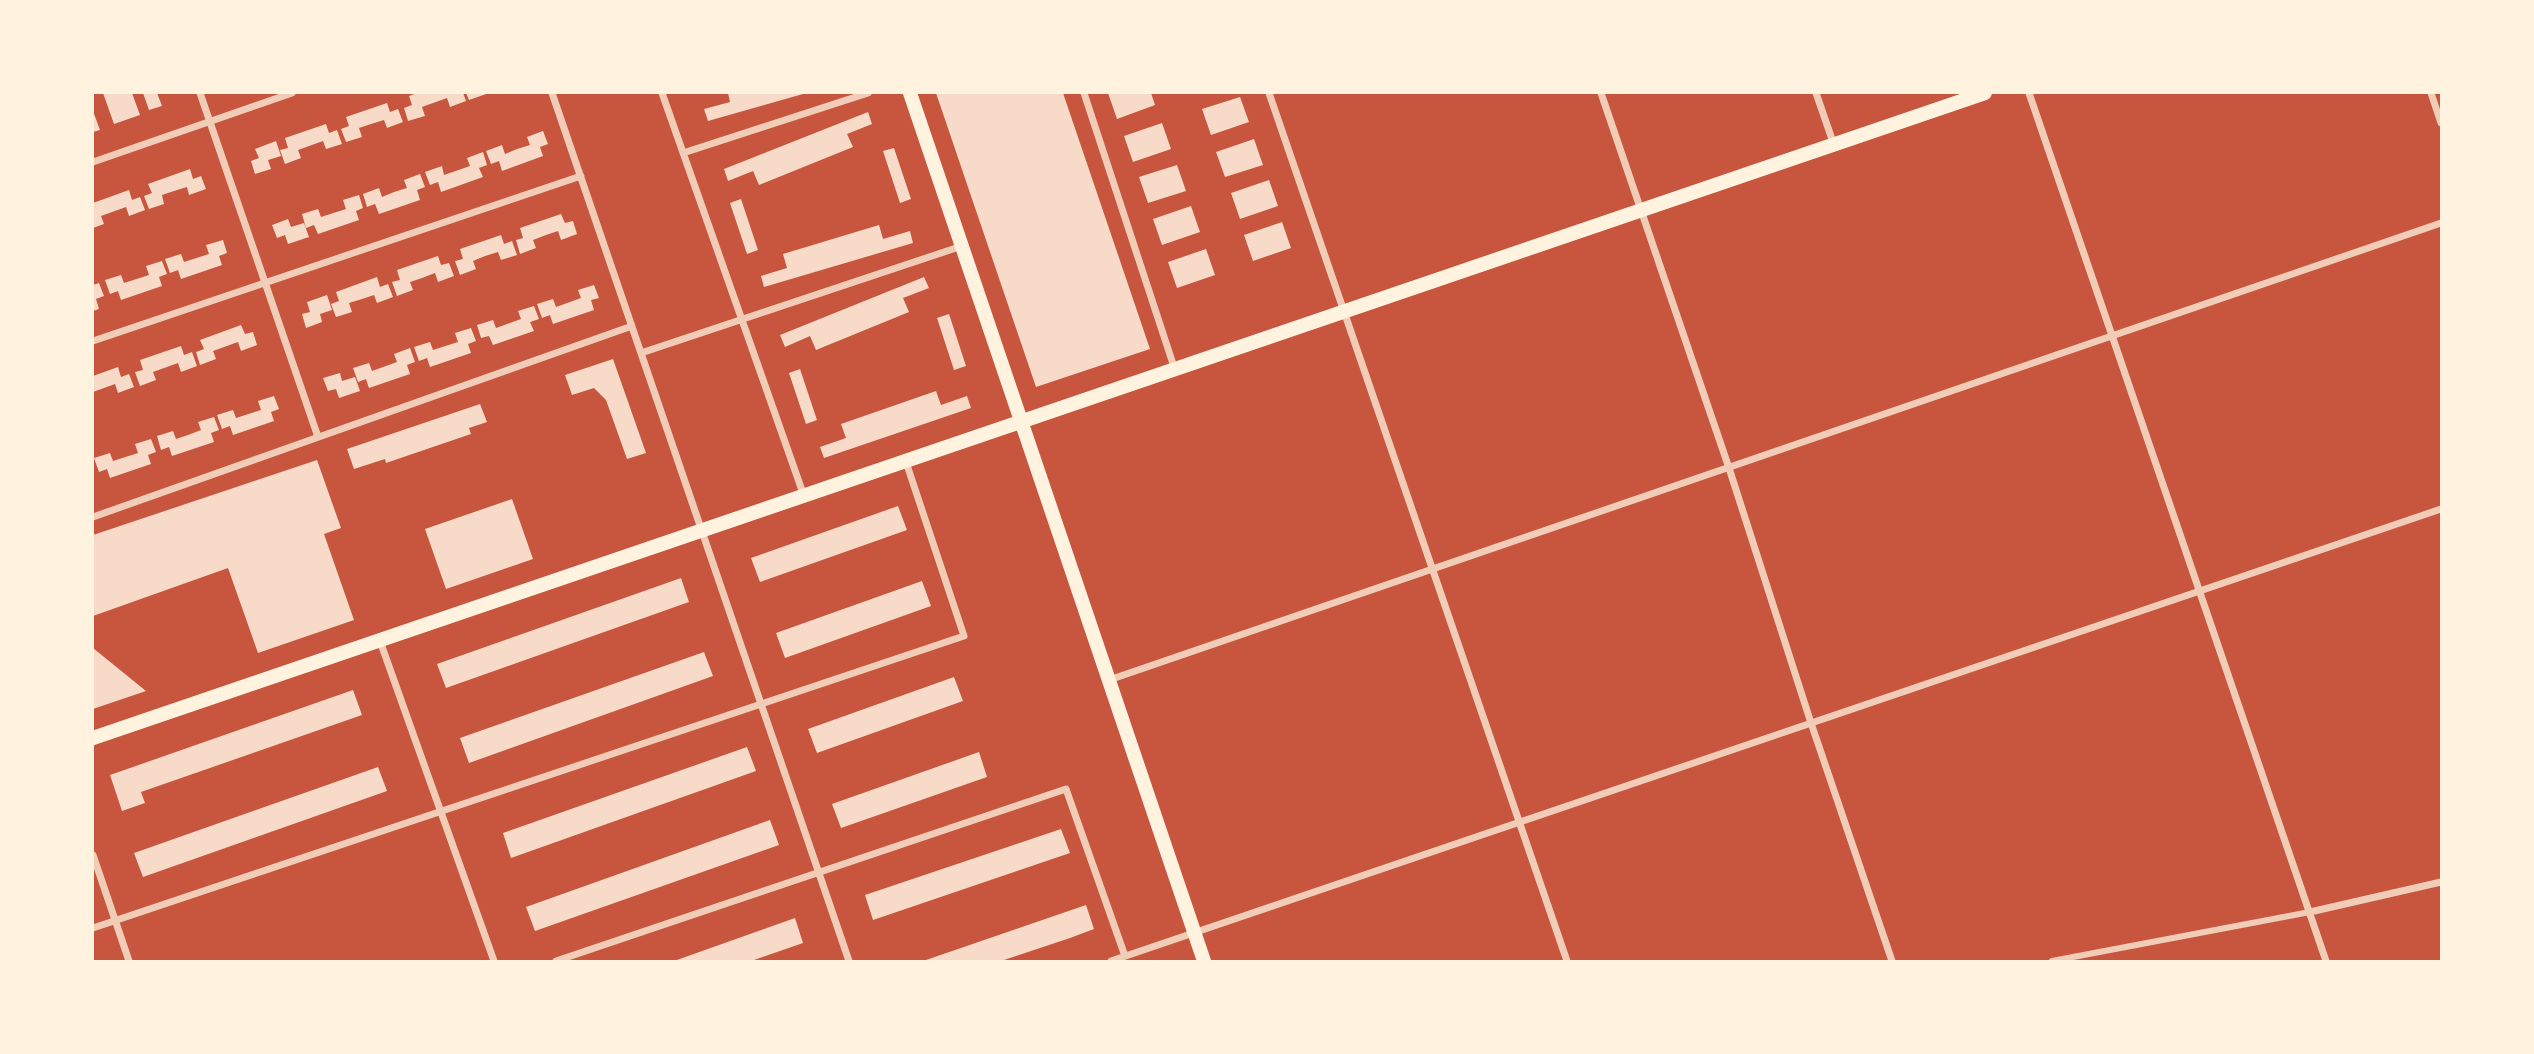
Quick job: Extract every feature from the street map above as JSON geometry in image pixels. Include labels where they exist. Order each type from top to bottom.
[{"type":"main road","points":[[910,93],[1204,961]]},
{"type":"main road","points":[[93,738],[1984,93]]},
{"type":"street","points":[[200,93],[318,437]]},
{"type":"street","points":[[93,162],[292,93]]},
{"type":"street","points":[[552,93],[849,961]]},
{"type":"street","points":[[662,93],[804,496]]},
{"type":"street","points":[[683,153],[868,93]]},
{"type":"street","points":[[1084,93],[1175,370]]},
{"type":"street","points":[[1269,93],[1567,961]]},
{"type":"street","points":[[1601,93],[1892,961]]},
{"type":"street","points":[[1816,93],[1834,145]]},
{"type":"street","points":[[2029,93],[2326,961]]},
{"type":"street","points":[[2431,93],[2441,123]]},
{"type":"street","points":[[93,341],[581,176]]},
{"type":"street","points":[[1108,681],[2441,223]]},
{"type":"street","points":[[641,353],[962,246]]},
{"type":"street","points":[[93,517],[632,326]]},
{"type":"street","points":[[93,928],[964,636],[906,462]]},
{"type":"street","points":[[1111,961],[2441,509]]},
{"type":"street","points":[[380,640],[494,961]]},
{"type":"street","points":[[556,961],[1066,789],[1125,956]]},
{"type":"street","points":[[93,855],[129,961]]},
{"type":"street","points":[[2052,961],[2310,912],[2441,882]]},
{"type":"building","points":[[103,93],[132,93],[140,115],[114,124]]},
{"type":"building","points":[[143,93],[157,93],[162,106],[149,110]]},
{"type":"building","points":[[417,93],[463,93],[466,101],[450,107],[447,98],[422,107],[425,116],[408,121],[404,108],[412,105],[409,96]]},
{"type":"building","points":[[466,93],[489,93],[469,100]]},
{"type":"building","points":[[728,93],[803,94],[708,121],[704,109],[730,102]]},
{"type":"building","points":[[936,93],[1063,93],[1150,349],[1036,387]]},
{"type":"building","points":[[1108,93],[1151,93],[1155,105],[1117,119]]},
{"type":"building","points":[[1240,97],[1249,122],[1211,135],[1202,109]]},
{"type":"building","points":[[387,103],[390,112],[398,109],[403,122],[387,128],[384,120],[359,128],[362,137],[346,142],[341,129],[349,126],[346,117]]},
{"type":"building","points":[[93,111],[100,130],[93,132]]},
{"type":"building","points":[[868,112],[872,124],[847,134],[853,147],[759,185],[753,171],[728,181],[724,169]]},
{"type":"building","points":[[1162,123],[1171,149],[1133,162],[1124,136]]},
{"type":"building","points":[[326,124],[329,133],[337,130],[342,144],[326,149],[323,141],[298,150],[301,158],[285,164],[280,150],[288,148],[285,138]]},
{"type":"building","points":[[543,131],[548,144],[540,147],[543,156],[502,171],[499,161],[491,164],[486,151],[502,145],[505,154],[530,145],[527,137]]},
{"type":"building","points":[[1254,139],[1263,165],[1225,177],[1216,152]]},
{"type":"building","points":[[276,141],[281,156],[268,160],[271,169],[255,174],[251,161],[259,158],[255,149]]},
{"type":"building","points":[[894,148],[911,199],[900,203],[883,151]]},
{"type":"building","points":[[483,152],[487,165],[479,168],[483,177],[441,192],[438,182],[430,185],[425,172],[442,166],[444,175],[470,166],[467,158]]},
{"type":"building","points":[[1177,165],[1186,191],[1148,203],[1139,177]]},
{"type":"building","points":[[190,169],[193,179],[201,176],[206,189],[189,195],[187,187],[162,195],[164,204],[149,209],[144,196],[152,193],[148,184]]},
{"type":"building","points":[[420,174],[425,187],[417,190],[420,200],[379,214],[375,204],[367,207],[363,194],[379,188],[382,197],[407,188],[404,180]]},
{"type":"building","points":[[1269,180],[1278,206],[1240,219],[1231,193]]},
{"type":"building","points":[[129,190],[132,200],[140,197],[145,210],[129,216],[126,207],[101,216],[104,224],[93,228],[93,203]]},
{"type":"building","points":[[359,195],[363,208],[356,211],[359,220],[318,234],[314,225],[306,228],[302,214],[318,209],[321,217],[346,209],[343,200]]},
{"type":"building","points":[[741,199],[758,250],[747,254],[730,203]]},
{"type":"building","points":[[1191,206],[1200,232],[1162,245],[1153,219]]},
{"type":"building","points":[[561,214],[565,223],[573,221],[577,234],[561,240],[558,231],[546,235],[533,240],[536,248],[520,254],[516,240],[523,238],[520,228]]},
{"type":"building","points":[[288,219],[291,227],[304,223],[309,237],[288,244],[285,235],[277,238],[272,225]]},
{"type":"building","points":[[1282,222],[1291,248],[1253,261],[1244,235]]},
{"type":"building","points":[[879,225],[883,239],[910,231],[913,243],[764,287],[761,276],[787,268],[783,254]]},
{"type":"building","points":[[501,235],[504,244],[512,241],[517,255],[501,260],[498,252],[485,256],[473,261],[476,269],[460,275],[455,261],[463,259],[460,249]]},
{"type":"building","points":[[223,240],[227,253],[219,256],[222,265],[181,279],[178,270],[170,273],[165,259],[181,254],[184,262],[209,254],[206,245]]},
{"type":"building","points":[[1206,249],[1215,275],[1177,288],[1168,262]]},
{"type":"building","points":[[438,256],[441,265],[449,263],[454,276],[438,282],[435,273],[410,282],[413,290],[397,296],[392,282],[400,280],[397,270]]},
{"type":"building","points":[[162,261],[167,274],[159,277],[162,286],[121,300],[118,291],[110,294],[105,280],[121,275],[124,283],[149,275],[146,266]]},
{"type":"building","points":[[377,277],[380,287],[388,284],[393,297],[377,303],[374,295],[349,303],[352,312],[336,317],[331,304],[339,301],[336,292]]},
{"type":"building","points":[[924,277],[929,288],[903,298],[909,312],[816,350],[810,336],[785,347],[780,335]]},
{"type":"building","points":[[99,283],[104,296],[96,299],[99,309],[93,311],[93,285]]},
{"type":"building","points":[[594,285],[599,298],[591,300],[594,310],[553,324],[550,315],[542,318],[537,304],[553,299],[556,307],[581,298],[578,290]]},
{"type":"building","points":[[327,295],[332,310],[320,314],[322,322],[306,328],[302,314],[310,312],[307,302]]},
{"type":"building","points":[[534,306],[539,319],[530,322],[534,331],[493,345],[489,336],[481,338],[477,325],[493,320],[496,328],[521,319],[518,311]]},
{"type":"building","points":[[949,314],[966,366],[954,370],[937,318]]},
{"type":"building","points":[[241,325],[245,334],[253,332],[257,345],[241,351],[238,342],[213,351],[216,359],[200,365],[196,352],[204,349],[200,340]]},
{"type":"building","points":[[471,328],[476,341],[468,344],[471,353],[430,367],[427,358],[419,361],[414,347],[430,342],[433,350],[458,342],[455,333]]},
{"type":"building","points":[[181,346],[184,355],[192,352],[197,366],[181,372],[178,363],[153,372],[156,380],[140,386],[135,372],[143,370],[140,360]]},
{"type":"building","points":[[410,348],[415,362],[407,365],[410,374],[369,388],[366,379],[358,382],[353,368],[369,363],[372,371],[397,362],[394,354]]},
{"type":"building","points":[[613,359],[646,453],[627,459],[606,400],[594,388],[572,395],[565,375]]},
{"type":"building","points":[[118,367],[121,377],[129,374],[134,387],[118,393],[115,384],[93,392],[93,376]]},
{"type":"building","points":[[800,369],[817,420],[806,424],[789,373]]},
{"type":"building","points":[[340,373],[342,381],[355,377],[360,391],[339,398],[336,389],[328,391],[323,378]]},
{"type":"building","points":[[936,391],[941,405],[967,396],[971,408],[824,458],[820,447],[846,438],[841,424]]},
{"type":"building","points":[[274,396],[279,409],[271,412],[274,421],[233,435],[230,426],[222,429],[217,415],[233,410],[236,418],[261,410],[258,401]]},
{"type":"building","points":[[480,404],[487,422],[469,428],[471,434],[386,463],[385,459],[354,469],[347,449]]},
{"type":"building","points":[[214,417],[219,430],[211,433],[214,442],[172,456],[169,447],[161,450],[157,436],[173,431],[176,439],[188,435],[201,430],[198,422]]},
{"type":"building","points":[[151,439],[156,452],[148,455],[151,464],[110,478],[107,469],[99,472],[94,458],[110,453],[113,461],[138,453],[135,444]]},
{"type":"building","points":[[317,460],[341,528],[324,534],[354,620],[258,653],[228,568],[93,616],[93,535]]},
{"type":"building","points":[[512,499],[533,559],[446,589],[425,529]]},
{"type":"building","points":[[898,506],[907,530],[760,582],[751,558]]},
{"type":"building","points":[[681,578],[689,602],[446,688],[437,664]]},
{"type":"building","points":[[922,581],[931,606],[785,658],[776,633]]},
{"type":"building","points":[[93,648],[146,691],[93,709]]},
{"type":"building","points":[[704,652],[713,676],[469,763],[460,738]]},
{"type":"building","points":[[954,677],[963,701],[817,753],[808,729]]},
{"type":"building","points":[[353,690],[362,715],[141,792],[145,803],[122,811],[110,775]]},
{"type":"building","points":[[747,747],[756,771],[511,858],[503,833]]},
{"type":"building","points":[[979,752],[987,777],[841,828],[832,804]]},
{"type":"building","points":[[378,767],[387,791],[143,877],[134,853]]},
{"type":"building","points":[[770,820],[779,845],[535,931],[526,907]]},
{"type":"building","points":[[1061,829],[1070,853],[873,920],[865,895]]},
{"type":"building","points":[[1086,905],[1094,929],[1070,938],[1001,961],[923,961]]},
{"type":"building","points":[[795,918],[803,943],[751,961],[674,961]]}]
